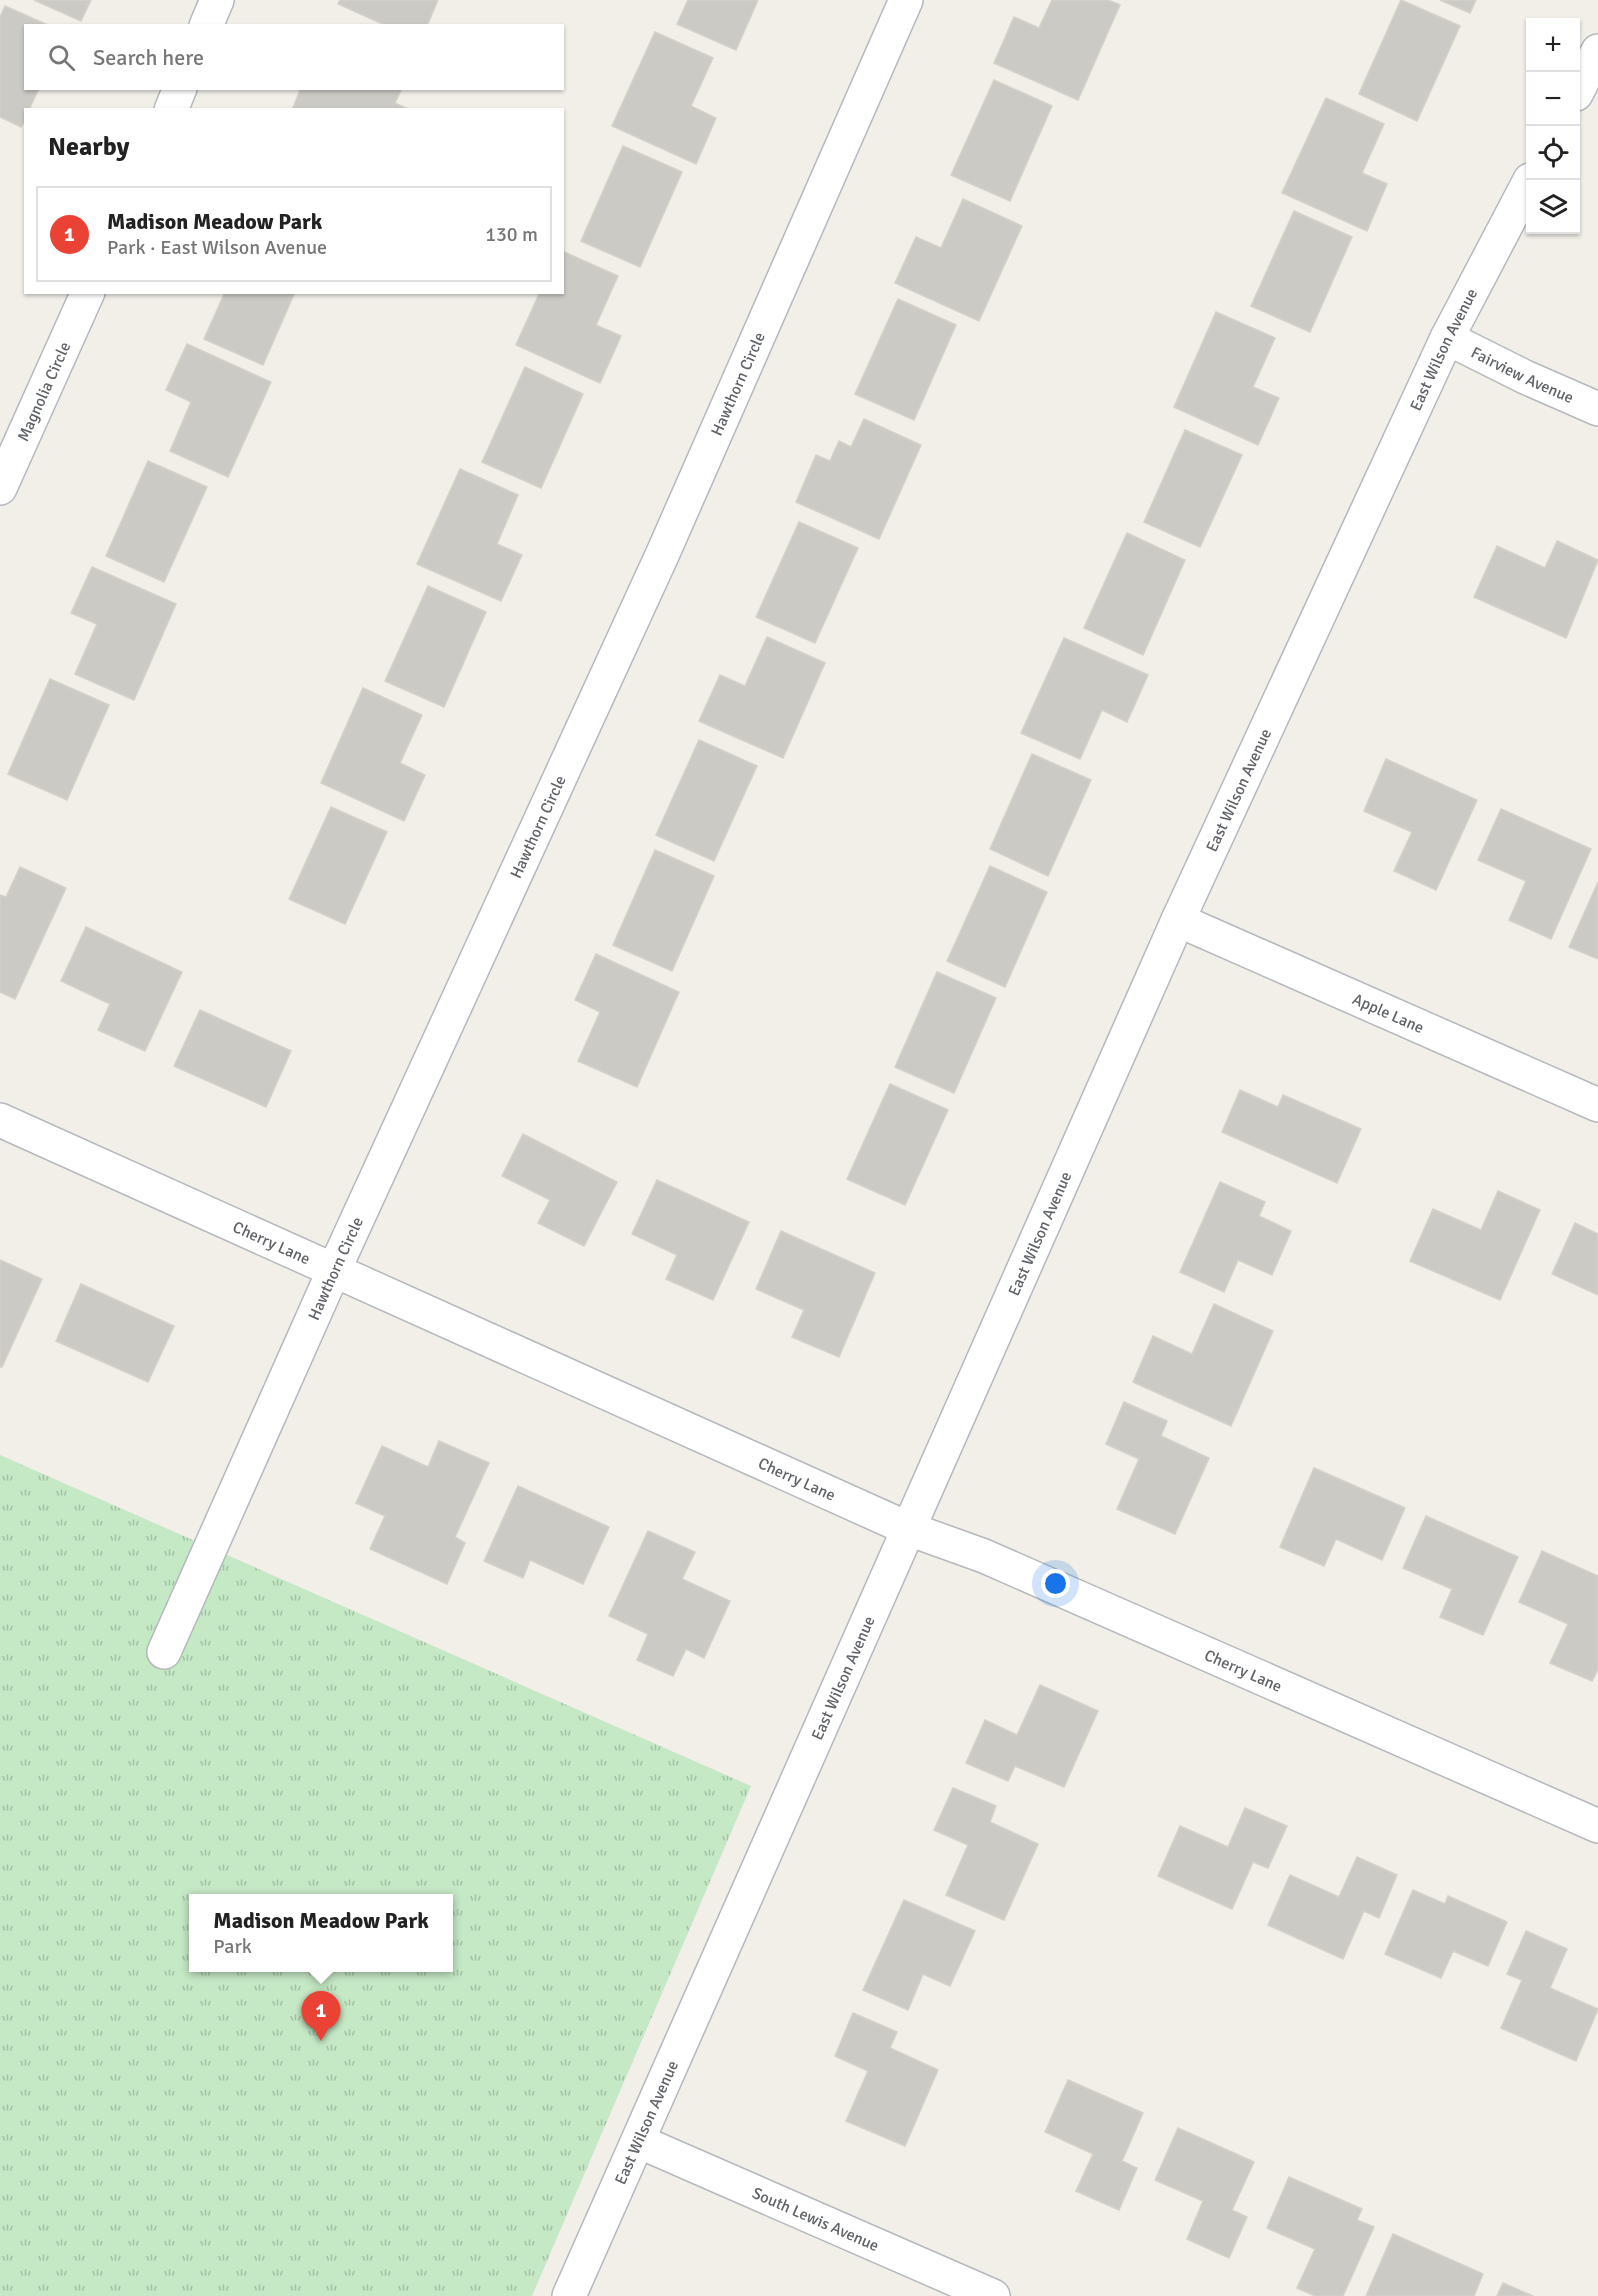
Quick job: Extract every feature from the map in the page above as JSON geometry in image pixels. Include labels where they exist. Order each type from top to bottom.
[{"type":"street","points":[[207,24],[217,0]]},
{"type":"street","name":"Hawthorn Circle","points":[[164,1652],[334,1270],[668,542],[906,0]]},
{"type":"street","points":[[1580,85],[1598,51]]},
{"type":"street","points":[[172,108],[179,90]]},
{"type":"street","name":"East Wilson Avenue","points":[[569,2296],[1178,920],[1447,338],[1526,188]]},
{"type":"street","name":"Magnolia Circle","points":[[0,488],[87,294]]},
{"type":"street","name":"Fairview Avenue","points":[[1447,338],[1525,377],[1598,409]]},
{"type":"street","name":"Apple Lane","points":[[1178,920],[1598,1105]]},
{"type":"street","name":"Cherry Lane","points":[[0,1120],[909,1529],[984,1556],[1598,1827]]},
{"type":"street","name":"South Lewis Avenue","points":[[638,2141],[993,2296]]},
{"type":"green space","points":[[0,1455],[751,1786],[532,2296],[0,2296]]},
{"type":"building","points":[[34,0],[91,0],[81,21]]},
{"type":"building","points":[[340,0],[438,0],[428,24],[383,24],[338,4]]},
{"type":"building","points":[[688,0],[758,0],[736,50],[677,24]]},
{"type":"building","points":[[1052,0],[1108,0],[1120,5],[1078,100],[994,63],[1014,17],[1039,28]]},
{"type":"building","points":[[1401,0],[1460,26],[1417,121],[1359,94]]},
{"type":"building","points":[[1440,0],[1476,0],[1470,13]]},
{"type":"building","points":[[5,6],[46,24],[24,24],[24,90],[38,90],[30,108],[24,108],[24,122],[21,127],[0,117],[0,17]]},
{"type":"building","points":[[655,32],[713,58],[691,106],[716,118],[696,164],[612,126]]},
{"type":"building","points":[[994,80],[1052,106],[1010,201],[951,175]]},
{"type":"building","points":[[300,90],[401,90],[395,103],[406,108],[293,108]]},
{"type":"building","points":[[1326,98],[1384,124],[1362,173],[1387,184],[1367,231],[1282,193]]},
{"type":"building","points":[[623,146],[682,172],[640,267],[581,241]]},
{"type":"building","points":[[963,199],[1022,226],[979,321],[895,283],[916,237],[941,248]]},
{"type":"building","points":[[1294,211],[1352,237],[1310,332],[1251,306]]},
{"type":"building","points":[[564,252],[618,276],[596,325],[621,336],[600,383],[516,345],[539,294],[564,294]]},
{"type":"building","points":[[224,294],[294,294],[263,365],[204,339]]},
{"type":"building","points":[[898,299],[956,325],[914,420],[855,394]]},
{"type":"building","points":[[1216,312],[1275,338],[1253,387],[1279,398],[1258,445],[1174,407]]},
{"type":"building","points":[[187,344],[271,382],[228,477],[170,451],[191,402],[166,390]]},
{"type":"building","points":[[525,367],[583,394],[541,488],[482,462]]},
{"type":"building","points":[[864,419],[921,445],[879,539],[796,502],[816,455],[830,461],[839,441],[851,447]]},
{"type":"building","points":[[1185,430],[1242,455],[1200,547],[1144,522]]},
{"type":"building","points":[[148,461],[207,487],[164,582],[106,556]]},
{"type":"building","points":[[460,469],[518,495],[497,544],[522,555],[501,601],[417,564]]},
{"type":"building","points":[[799,522],[858,548],[815,643],[756,617]]},
{"type":"building","points":[[1127,533],[1185,560],[1143,655],[1084,628]]},
{"type":"building","points":[[1557,541],[1598,560],[1566,638],[1474,597],[1497,546],[1545,568]]},
{"type":"building","points":[[92,567],[176,604],[134,700],[75,674],[97,624],[71,613]]},
{"type":"building","points":[[428,586],[486,612],[444,707],[385,681]]},
{"type":"building","points":[[767,637],[825,663],[783,758],[699,721],[720,675],[745,686]]},
{"type":"building","points":[[1064,638],[1148,675],[1127,722],[1102,710],[1080,759],[1021,733]]},
{"type":"building","points":[[50,679],[109,705],[67,800],[8,774]]},
{"type":"building","points":[[363,688],[422,715],[400,763],[425,775],[404,821],[321,783]]},
{"type":"building","points":[[699,740],[757,766],[714,861],[656,835]]},
{"type":"building","points":[[1032,754],[1091,780],[1048,876],[990,849]]},
{"type":"building","points":[[1386,759],[1477,800],[1436,890],[1394,871],[1412,832],[1364,811]]},
{"type":"building","points":[[331,807],[387,832],[345,924],[289,899]]},
{"type":"building","points":[[1501,809],[1591,849],[1551,939],[1509,920],[1526,881],[1478,860]]},
{"type":"building","points":[[655,850],[714,876],[672,971],[613,945]]},
{"type":"building","points":[[990,866],[1047,892],[1005,987],[947,961]]},
{"type":"building","points":[[20,867],[66,888],[15,999],[0,992],[0,895],[6,897]]},
{"type":"building","points":[[1598,882],[1598,959],[1569,947]]},
{"type":"building","points":[[86,927],[182,972],[145,1051],[98,1030],[110,1004],[61,981]]},
{"type":"building","points":[[596,954],[679,992],[637,1087],[578,1061],[600,1012],[575,1000]]},
{"type":"building","points":[[937,972],[996,998],[954,1093],[895,1067]]},
{"type":"building","points":[[200,1010],[291,1051],[266,1107],[174,1066]]},
{"type":"building","points":[[890,1084],[948,1110],[905,1205],[847,1179]]},
{"type":"building","points":[[1240,1090],[1278,1107],[1283,1095],[1361,1129],[1337,1183],[1222,1132]]},
{"type":"building","points":[[523,1134],[617,1182],[584,1246],[538,1223],[550,1200],[502,1176]]},
{"type":"building","points":[[657,1180],[749,1222],[713,1300],[666,1279],[677,1255],[632,1234]]},
{"type":"building","points":[[1220,1182],[1265,1202],[1259,1216],[1291,1231],[1272,1275],[1238,1260],[1224,1292],[1180,1272]]},
{"type":"building","points":[[1498,1191],[1540,1210],[1500,1300],[1410,1261],[1433,1209],[1481,1230]]},
{"type":"building","points":[[1575,1223],[1598,1234],[1598,1295],[1552,1274]]},
{"type":"building","points":[[781,1231],[875,1273],[839,1357],[792,1337],[804,1310],[756,1289]]},
{"type":"building","points":[[0,1260],[42,1279],[2,1367],[0,1367]]},
{"type":"building","points":[[81,1284],[174,1326],[148,1382],[56,1341]]},
{"type":"building","points":[[1214,1304],[1273,1331],[1231,1426],[1133,1382],[1153,1336],[1192,1354]]},
{"type":"building","points":[[1124,1402],[1167,1421],[1161,1436],[1209,1458],[1175,1534],[1117,1509],[1139,1459],[1106,1444]]},
{"type":"building","points":[[439,1441],[489,1463],[455,1537],[465,1543],[447,1584],[370,1549],[385,1516],[356,1503],[382,1446],[428,1467]]},
{"type":"building","points":[[1314,1468],[1405,1508],[1382,1560],[1336,1539],[1324,1566],[1280,1547]]},
{"type":"building","points":[[518,1486],[609,1527],[583,1584],[530,1560],[523,1578],[484,1561]]},
{"type":"building","points":[[1426,1516],[1518,1557],[1483,1635],[1440,1617],[1452,1589],[1403,1568]]},
{"type":"building","points":[[648,1531],[695,1552],[682,1579],[730,1601],[704,1658],[686,1649],[673,1676],[637,1660],[648,1634],[609,1616]]},
{"type":"building","points":[[1542,1551],[1598,1576],[1598,1669],[1592,1681],[1550,1663],[1568,1624],[1519,1602]]},
{"type":"building","points":[[1040,1685],[1098,1711],[1064,1787],[1015,1766],[1008,1781],[966,1763],[985,1720],[1017,1735]]},
{"type":"building","points":[[953,1788],[996,1806],[990,1822],[1038,1844],[1004,1920],[946,1895],[968,1845],[934,1830]]},
{"type":"building","points":[[1245,1808],[1287,1826],[1268,1868],[1253,1862],[1232,1909],[1158,1876],[1180,1826],[1228,1847]]},
{"type":"building","points":[[1357,1857],[1397,1875],[1379,1918],[1364,1911],[1343,1959],[1268,1925],[1290,1875],[1339,1897]]},
{"type":"building","points":[[1413,1890],[1445,1904],[1448,1896],[1507,1922],[1488,1966],[1453,1951],[1441,1978],[1385,1954]]},
{"type":"building","points":[[904,1900],[975,1931],[950,1986],[923,1974],[908,2010],[863,1990]]},
{"type":"building","points":[[1526,1931],[1567,1949],[1550,1988],[1598,2009],[1576,2061],[1501,2028],[1522,1980],[1507,1974]]},
{"type":"building","points":[[853,2013],[897,2032],[890,2048],[938,2070],[905,2146],[846,2121],[868,2071],[835,2056]]},
{"type":"building","points":[[1068,2080],[1143,2113],[1122,2161],[1137,2168],[1119,2210],[1076,2191],[1093,2154],[1045,2132]]},
{"type":"building","points":[[1178,2128],[1254,2162],[1232,2210],[1247,2217],[1229,2258],[1187,2239],[1203,2201],[1155,2180]]},
{"type":"building","points":[[1289,2177],[1362,2209],[1357,2220],[1374,2227],[1343,2296],[1315,2296],[1297,2288],[1315,2249],[1267,2228]]},
{"type":"building","points":[[1393,2234],[1483,2274],[1474,2296],[1366,2296]]},
{"type":"building","points":[[1503,2283],[1533,2296],[1497,2296]]},
{"type":"place","name":"Madison Meadow Park","points":[[321,2041]]}]
